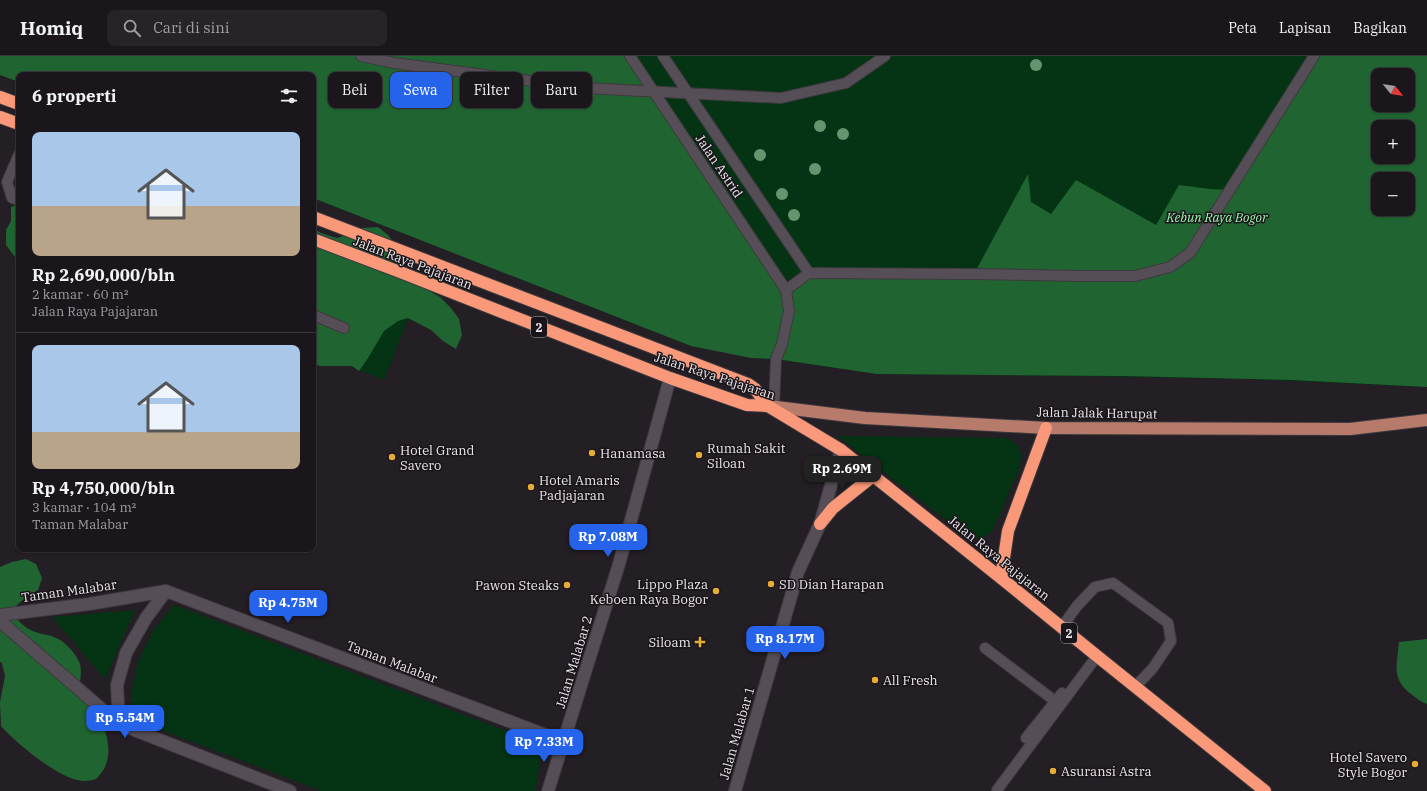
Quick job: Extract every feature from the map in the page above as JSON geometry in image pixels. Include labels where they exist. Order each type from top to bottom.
[{"type":"highway","points":[[0,97],[16,103]]},
{"type":"highway","points":[[0,117],[16,123]]},
{"type":"highway","name":"2","points":[[316,218],[748,384],[755,389],[771,406]]},
{"type":"highway","name":"Jalan Raya Pajajaran","points":[[316,241],[400,272],[670,378],[747,404],[771,406],[841,450],[1265,791]]},
{"type":"highway","points":[[1001,578],[1008,531],[1046,428]]},
{"type":"highway","points":[[820,524],[833,508],[873,476]]},
{"type":"main road","name":"Jalan Jalak Harupat","points":[[771,406],[865,418],[1046,428],[1350,429],[1427,420]]},
{"type":"street","name":"Jalan Malabar 2","points":[[548,791],[619,564],[670,378]]},
{"type":"street","name":"Jalan Malabar 1","points":[[735,791],[798,572],[820,524],[841,450]]},
{"type":"street","name":"Taman Malabar","points":[[0,615],[89,604],[166,591],[564,742]]},
{"type":"street","points":[[118,724],[117,685],[126,653],[146,618],[166,591]]},
{"type":"street","points":[[0,621],[118,724],[290,791]]},
{"type":"lane","points":[[361,56],[394,63],[585,88],[781,98],[846,83],[885,56]]},
{"type":"lane","name":"Jalan Astrid","points":[[630,56],[786,290]]},
{"type":"lane","name":"Jalan Astrid","points":[[663,56],[809,273]]},
{"type":"lane","points":[[771,406],[776,359],[782,344],[789,311],[786,290],[809,273],[1135,276],[1170,267],[1190,253],[1314,56]]},
{"type":"lane","points":[[16,161],[7,182],[12,198],[16,199]]},
{"type":"lane","points":[[316,316],[344,328]]},
{"type":"lane","points":[[1062,627],[1077,606],[1095,587],[1113,583],[1168,623],[1171,642],[1152,668],[1135,687]]},
{"type":"lane","points":[[985,648],[1055,701]]},
{"type":"lane","points":[[1026,738],[1094,654]]},
{"type":"lane","points":[[997,790],[1094,654]]},
{"type":"green space","name":"Kebun Raya Bogor","points":[[0,56],[1427,56],[1427,387],[1249,379],[877,374],[757,358],[691,346],[316,199],[316,72],[16,72],[16,81],[0,75]]},
{"type":"green space","name":"Kebun Raya Bogor","points":[[0,56],[630,56],[786,290],[809,273],[974,274],[1028,174],[1031,202],[1051,214],[1076,180],[1156,225],[1179,185],[1230,190],[1313,56],[1427,56],[1427,387],[1292,380],[1123,376],[877,374],[776,359],[751,358],[691,346],[316,199],[316,72],[16,72],[16,81],[0,75]]},
{"type":"green space","points":[[16,205],[16,260],[6,245],[6,230],[11,221],[11,207]]},
{"type":"green space","points":[[378,227],[388,235],[397,247],[399,261],[405,274],[416,283],[440,297],[451,308],[459,319],[462,335],[456,349],[443,341],[431,330],[408,318],[398,321],[384,331],[359,371],[352,366],[316,365],[316,230],[337,238],[362,228]]},
{"type":"green space","points":[[316,283],[408,318],[384,380],[316,353]]},
{"type":"green space","points":[[837,436],[1005,438],[1011,440],[1018,446],[1021,458],[1019,469],[993,530],[984,537],[972,538],[968,537]]},
{"type":"green space","points":[[26,559],[36,564],[42,578],[38,590],[26,597],[16,606],[16,618],[31,630],[52,636],[62,641],[70,648],[80,664],[81,676],[79,689],[98,716],[107,737],[108,758],[104,769],[96,779],[84,781],[63,775],[28,751],[1,726],[0,702],[5,676],[2,663],[0,662],[0,567],[12,562]]},
{"type":"green space","points":[[174,605],[543,745],[535,791],[322,791],[132,719],[132,689],[138,663],[152,632]]},
{"type":"green space","points":[[135,610],[105,679],[52,617]]},
{"type":"green space","points":[[1427,639],[1427,704],[1417,698],[1400,683],[1397,664],[1399,642]]},
{"type":"place","name":"Hanamasa","points":[[592,453]]},
{"type":"place","name":"Rumah Sakit Siloan","points":[[699,455]]},
{"type":"place","name":"Hotel Grand Savero","points":[[392,457]]},
{"type":"place","name":"Hotel Amaris Padjajaran","points":[[531,487]]},
{"type":"place","name":"SD Dian Harapan","points":[[771,584]]},
{"type":"place","name":"Pawon Steaks","points":[[567,585]]},
{"type":"place","name":"Lippo Plaza Keboen Raya Bogor","points":[[716,591]]},
{"type":"place","name":"Siloam","points":[[700,642]]},
{"type":"place","name":"All Fresh","points":[[875,680]]},
{"type":"place","name":"Hotel Savero Style Bogor","points":[[1415,764]]},
{"type":"place","name":"Asuransi Astra","points":[[1053,771]]}]
